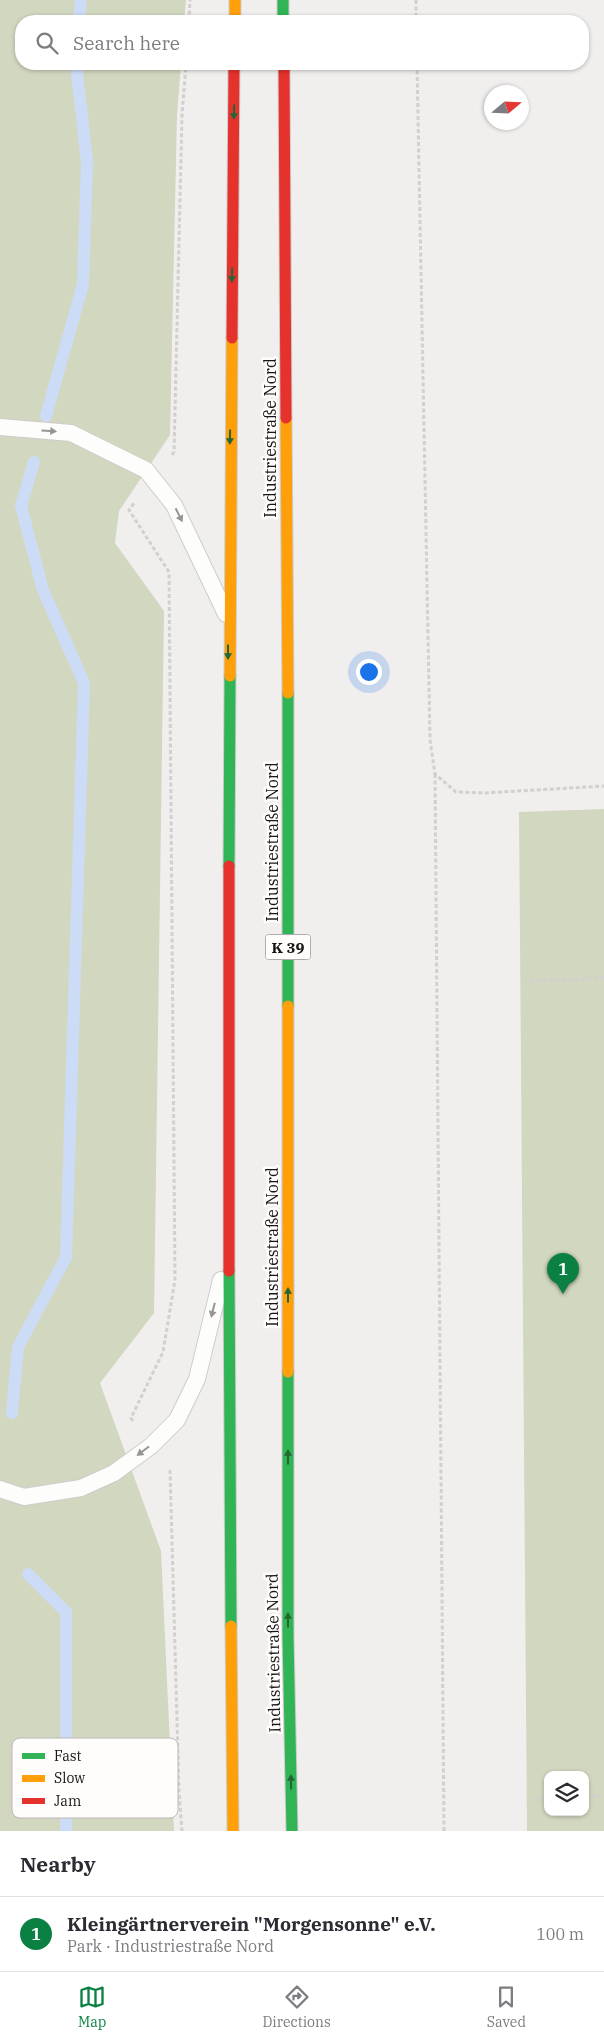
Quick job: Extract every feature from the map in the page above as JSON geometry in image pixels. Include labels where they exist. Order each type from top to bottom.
[{"type":"highway","points":[[235,0],[235,15]]},
{"type":"highway","points":[[283,0],[283,15]]},
{"type":"highway","points":[[234,70],[228,620],[229,1246],[234,1831]]},
{"type":"highway","name":"Industriestraße Nord","points":[[284,70],[288,662],[288,1636],[292,1831]]},
{"type":"lane","points":[[0,427],[71,433],[146,470],[174,505],[228,620]]},
{"type":"lane","points":[[0,1489],[24,1497],[81,1488],[114,1472],[151,1446],[177,1420],[197,1379],[229,1246]]},
{"type":"path","points":[[189,15],[190,0]]},
{"type":"path","points":[[416,0],[416,15]]},
{"type":"path","points":[[178,1738],[172,1473],[131,1418],[163,1352],[175,1280],[169,572],[129,510],[174,452],[182,115],[186,70]]},
{"type":"path","points":[[417,70],[430,740],[435,774],[444,1831]]},
{"type":"path","points":[[435,774],[456,792],[483,793],[604,786]]},
{"type":"path","points":[[530,981],[604,978]]},
{"type":"path","points":[[178,1746],[182,1831]]},
{"type":"path","points":[[589,1796],[604,1795]]},
{"type":"path","points":[[537,1800],[544,1799]]},
{"type":"green space","points":[[0,0],[186,0],[185,15],[15,15],[15,70],[181,70],[177,115],[170,435],[119,511],[115,543],[164,611],[154,1313],[100,1383],[161,1551],[170,1738],[12,1738],[12,1818],[173,1818],[174,1831],[0,1831]]},
{"type":"green space","points":[[604,809],[604,1831],[527,1831],[519,812]]},
{"type":"waterway","points":[[80,15],[81,0]]},
{"type":"waterway","points":[[46,416],[83,284],[87,162],[77,70]]},
{"type":"waterway","points":[[12,1413],[18,1347],[66,1257],[84,683],[43,590],[21,506],[34,462]]},
{"type":"waterway","points":[[28,1574],[66,1612],[66,1738]]},
{"type":"waterway","points":[[66,1818],[66,1831]]},
{"type":"traffic: fast","points":[[283,0],[283,15]]},
{"type":"traffic: fast","points":[[229,866],[230,676]]},
{"type":"traffic: fast","points":[[288,693],[288,1006]]},
{"type":"traffic: fast","points":[[229,1271],[231,1626]]},
{"type":"traffic: fast","points":[[288,1372],[288,1636],[292,1831]]},
{"type":"traffic: slow","points":[[235,0],[235,15]]},
{"type":"traffic: slow","points":[[230,676],[232,338]]},
{"type":"traffic: slow","points":[[286,418],[288,693]]},
{"type":"traffic: slow","points":[[288,1006],[288,1372]]},
{"type":"traffic: slow","points":[[231,1626],[233,1831]]},
{"type":"traffic: jam","points":[[232,338],[234,70]]},
{"type":"traffic: jam","points":[[284,70],[286,418]]},
{"type":"traffic: jam","points":[[229,866],[229,1271]]},
{"type":"place","name":"Kleingärtnerverein \"Morgensonne\" e.V.","points":[[563,1294]]}]
